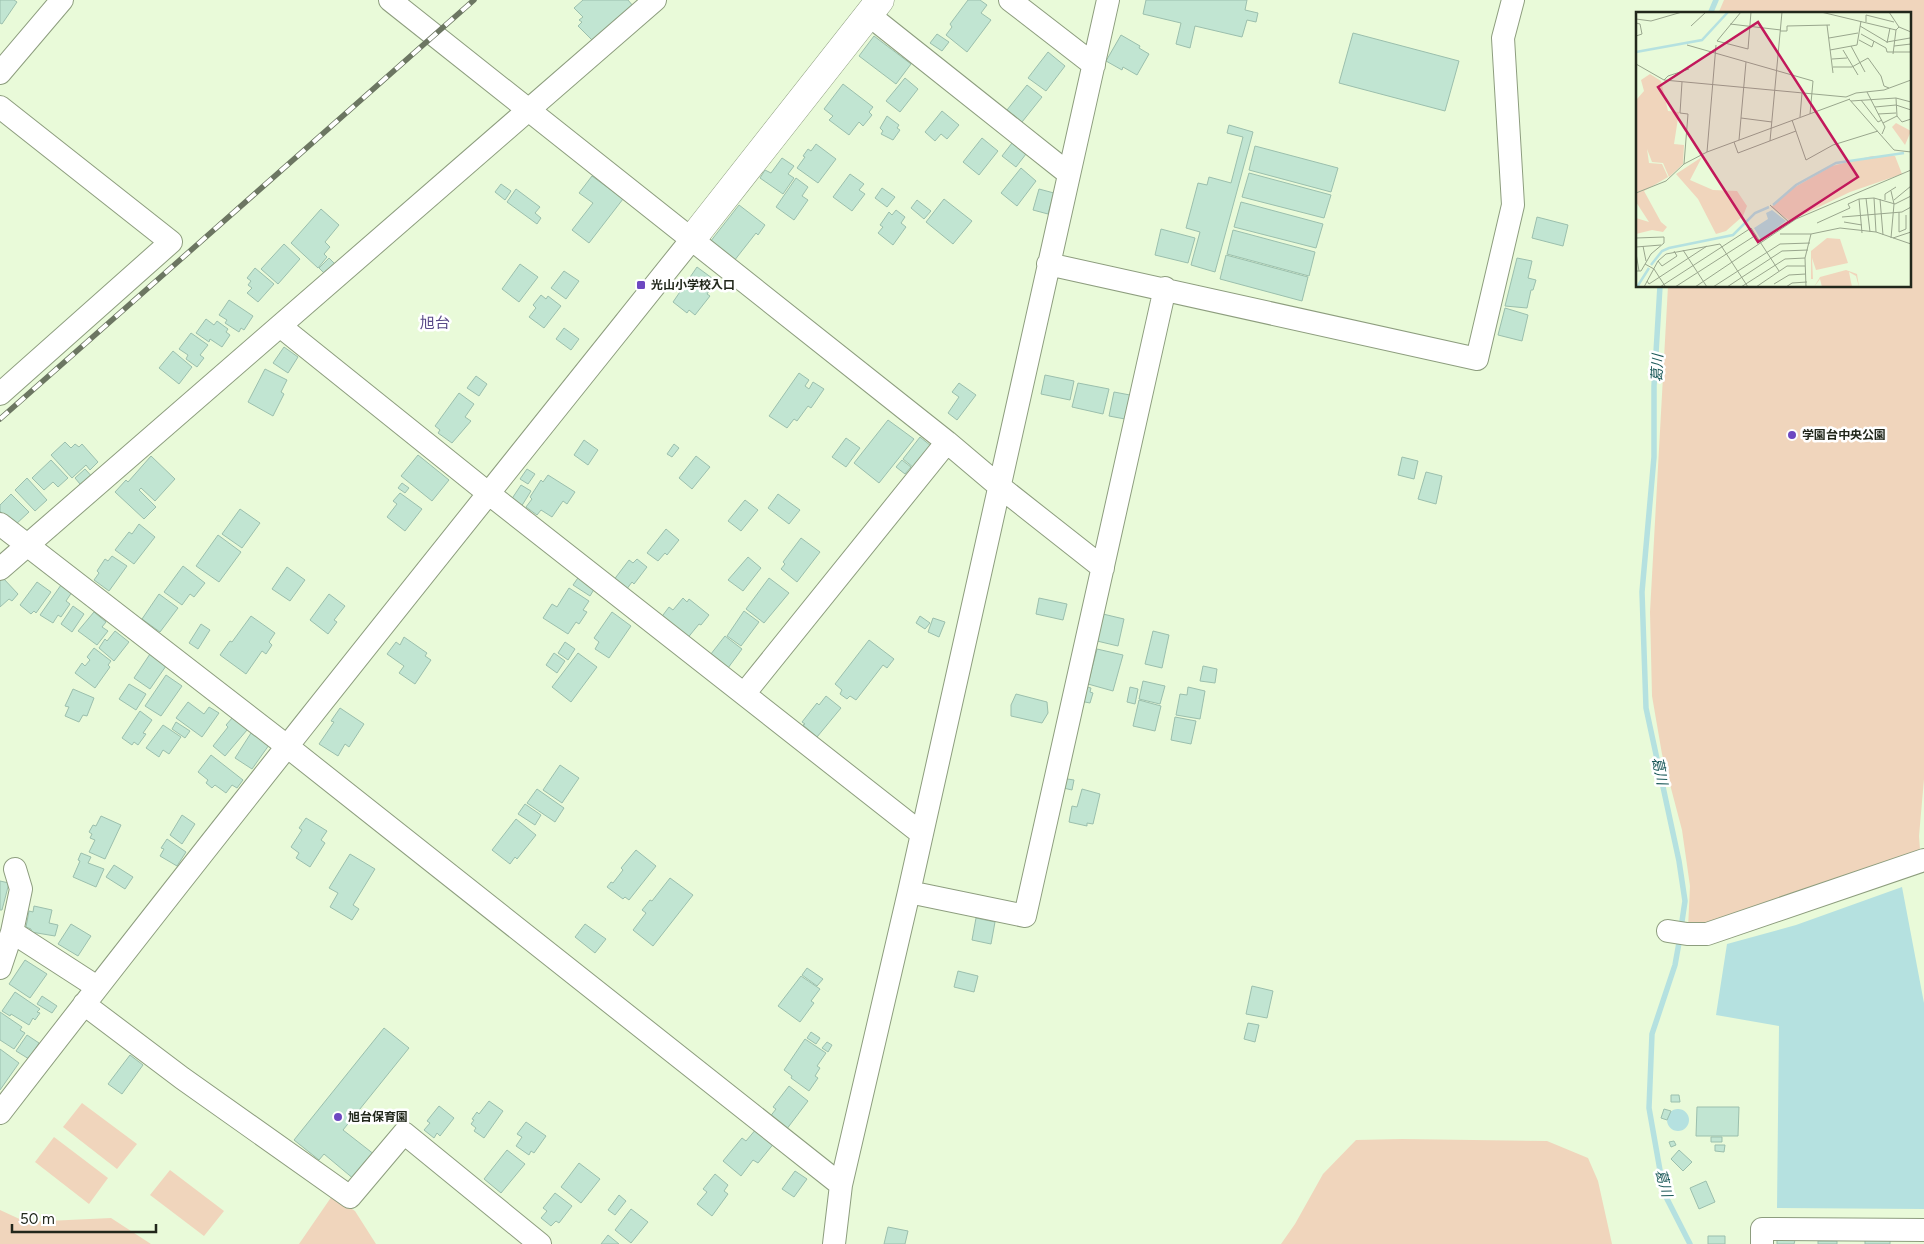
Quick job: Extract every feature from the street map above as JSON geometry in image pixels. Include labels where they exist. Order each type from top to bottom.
[{"type":"street","points":[[0,73],[62,0]]},
{"type":"street","points":[[390,0],[1103,568]]},
{"type":"street","points":[[0,569],[655,0]]},
{"type":"street","points":[[1010,0],[1094,65]]},
{"type":"street","points":[[834,1244],[841,1185],[909,892],[1108,0]]},
{"type":"street","points":[[1048,264],[1165,288],[1477,359],[1513,205],[1503,38],[1513,0]]},
{"type":"street","points":[[0,1113],[90,996],[875,7],[1069,174]]},
{"type":"street","points":[[0,107],[171,242],[0,394]]},
{"type":"street","points":[[909,892],[1025,916],[1165,288]]},
{"type":"street","points":[[280,326],[488,493],[922,834]]},
{"type":"street","points":[[744,694],[947,442]]},
{"type":"street","points":[[0,524],[288,747],[841,1185]]},
{"type":"street","points":[[1668,931],[1687,934],[1707,934],[1924,860]]},
{"type":"street","points":[[0,968],[12,932],[21,889],[15,869]]},
{"type":"street","points":[[12,932],[90,996],[182,1078],[350,1197],[404,1133],[540,1244]]},
{"type":"street","points":[[1762,1244],[1762,1229],[1851,1236],[1924,1230]]},
{"type":"shaded area","name":"学園台中央公園","points":[[1724,0],[1924,0],[1924,779],[1919,836],[1920,850],[1688,929],[1690,886],[1682,830],[1662,754],[1652,696],[1650,612],[1668,288],[1912,288],[1912,12],[1719,12]]},
{"type":"shaded area","points":[[82,1103],[137,1144],[117,1169],[63,1127]]},
{"type":"shaded area","points":[[54,1137],[108,1178],[89,1204],[35,1162]]},
{"type":"shaded area","points":[[1356,1140],[1547,1141],[1588,1158],[1598,1181],[1612,1244],[1281,1244],[1295,1224],[1323,1174]]},
{"type":"shaded area","points":[[170,1170],[224,1211],[204,1236],[150,1195]]},
{"type":"shaded area","points":[[332,1196],[355,1211],[376,1244],[299,1244]]},
{"type":"shaded area","points":[[0,1210],[26,1222],[111,1218],[151,1244],[0,1244]]},
{"type":"water","points":[[1902,887],[1924,1003],[1924,1209],[1777,1208],[1779,1026],[1716,1015],[1727,944],[1796,925]]},
{"type":"water","points":[[1678,1109],[1688,1116],[1689,1120],[1682,1130],[1678,1131],[1668,1124],[1667,1120],[1674,1110]]},
{"type":"building","points":[[0,0],[14,0],[17,2],[2,24],[0,23]]},
{"type":"building","points":[[583,0],[628,0],[633,6],[594,42],[578,26],[582,22],[579,20],[583,17],[574,8]]},
{"type":"building","points":[[968,0],[980,0],[987,5],[981,13],[991,20],[967,52],[946,35],[952,27],[950,24]]},
{"type":"building","points":[[1146,0],[1247,0],[1245,10],[1258,13],[1256,22],[1247,20],[1242,37],[1195,26],[1190,48],[1176,44],[1181,23],[1143,14]]},
{"type":"building","points":[[1353,33],[1459,61],[1445,111],[1339,83]]},
{"type":"building","points":[[937,34],[949,42],[942,51],[930,43]]},
{"type":"building","points":[[1121,35],[1140,46],[1139,48],[1149,54],[1137,75],[1123,67],[1122,70],[1106,61]]},
{"type":"building","points":[[874,36],[911,64],[896,84],[859,56]]},
{"type":"building","points":[[1048,52],[1065,66],[1046,91],[1028,78]]},
{"type":"building","points":[[905,78],[918,89],[900,112],[886,101]]},
{"type":"building","points":[[843,84],[873,107],[869,112],[872,115],[863,126],[859,122],[849,135],[829,120],[833,116],[824,109]]},
{"type":"building","points":[[1027,85],[1042,97],[1022,122],[1007,110]]},
{"type":"building","points":[[942,111],[959,125],[947,139],[941,134],[935,141],[925,132]]},
{"type":"building","points":[[887,116],[899,125],[897,128],[900,130],[893,140],[881,134],[883,131],[880,128]]},
{"type":"building","points":[[1229,125],[1253,132],[1215,272],[1191,265],[1200,232],[1186,228],[1198,183],[1207,185],[1209,177],[1231,183],[1243,137],[1227,133]]},
{"type":"building","points":[[982,138],[998,151],[979,175],[963,162]]},
{"type":"building","points":[[1012,143],[1026,154],[1016,167],[1002,156]]},
{"type":"building","points":[[816,144],[836,159],[818,183],[797,168],[808,149],[811,151]]},
{"type":"building","points":[[1255,146],[1338,168],[1331,192],[1249,170]]},
{"type":"building","points":[[782,158],[794,166],[788,174],[794,178],[783,194],[760,178],[765,170],[771,173]]},
{"type":"building","points":[[1021,168],[1036,181],[1017,206],[1001,193]]},
{"type":"building","points":[[1249,173],[1331,195],[1324,218],[1242,197]]},
{"type":"building","points":[[850,174],[864,184],[859,190],[865,194],[852,211],[833,197]]},
{"type":"building","points":[[592,176],[623,199],[589,243],[572,230],[593,203],[579,193]]},
{"type":"building","points":[[796,178],[808,187],[802,196],[808,200],[794,220],[776,207]]},
{"type":"building","points":[[501,184],[511,191],[505,200],[495,192]]},
{"type":"building","points":[[882,188],[895,197],[887,207],[875,198]]},
{"type":"building","points":[[516,189],[540,207],[535,213],[541,218],[537,224],[507,202]]},
{"type":"building","points":[[1039,189],[1054,193],[1048,214],[1033,210]]},
{"type":"building","points":[[944,199],[972,221],[953,244],[926,222]]},
{"type":"building","points":[[917,200],[931,211],[924,219],[911,208]]},
{"type":"building","points":[[1241,202],[1323,224],[1316,248],[1234,227]]},
{"type":"building","points":[[739,205],[765,225],[758,235],[756,233],[734,261],[710,242]]},
{"type":"building","points":[[321,209],[339,225],[325,242],[330,247],[324,254],[327,257],[318,268],[291,243]]},
{"type":"building","points":[[896,210],[905,217],[901,223],[906,227],[893,245],[878,233],[883,227],[880,225],[889,212],[892,215]]},
{"type":"building","points":[[1537,217],[1568,225],[1563,246],[1532,238]]},
{"type":"building","points":[[1161,229],[1195,238],[1188,263],[1155,255]]},
{"type":"building","points":[[1233,230],[1315,252],[1309,276],[1227,254]]},
{"type":"building","points":[[284,244],[300,259],[278,284],[261,269]]},
{"type":"building","points":[[1226,255],[1308,277],[1302,301],[1220,279]]},
{"type":"building","points":[[329,258],[337,266],[327,276],[319,268]]},
{"type":"building","points":[[1517,258],[1532,261],[1528,278],[1536,280],[1533,290],[1531,290],[1527,308],[1505,306]]},
{"type":"building","points":[[520,264],[538,277],[519,302],[502,289]]},
{"type":"building","points":[[697,267],[716,281],[707,294],[710,296],[695,315],[689,310],[687,313],[673,302]]},
{"type":"building","points":[[255,268],[274,284],[258,302],[247,293],[252,288],[248,285],[251,281],[247,278]]},
{"type":"building","points":[[564,271],[579,281],[566,299],[551,288]]},
{"type":"building","points":[[541,295],[546,299],[548,296],[561,306],[544,328],[529,317],[536,308],[533,305]]},
{"type":"building","points":[[229,300],[253,316],[244,330],[241,328],[239,332],[225,323],[227,320],[219,315]]},
{"type":"building","points":[[1505,308],[1528,315],[1522,341],[1498,335]]},
{"type":"building","points":[[206,319],[214,325],[217,321],[228,329],[226,332],[230,335],[222,347],[210,339],[209,342],[196,333]]},
{"type":"building","points":[[564,328],[579,339],[571,350],[556,339]]},
{"type":"building","points":[[191,333],[208,345],[200,355],[204,358],[197,367],[186,359],[188,355],[179,349]]},
{"type":"building","points":[[284,347],[298,357],[288,373],[273,363]]},
{"type":"building","points":[[173,351],[192,367],[179,384],[159,368]]},
{"type":"building","points":[[265,369],[287,380],[281,392],[284,394],[273,416],[248,402]]},
{"type":"building","points":[[799,373],[809,380],[805,386],[809,389],[813,382],[824,389],[811,408],[808,406],[797,421],[794,419],[787,428],[769,416]]},
{"type":"building","points":[[1045,375],[1074,381],[1070,400],[1041,394]]},
{"type":"building","points":[[476,376],[487,384],[479,396],[467,388]]},
{"type":"building","points":[[959,383],[976,395],[957,420],[948,413],[959,397],[952,392]]},
{"type":"building","points":[[1078,383],[1109,389],[1103,414],[1072,407]]},
{"type":"building","points":[[1114,392],[1130,395],[1125,419],[1109,416]]},
{"type":"building","points":[[459,393],[474,404],[465,417],[471,421],[452,443],[438,433],[440,430],[435,426]]},
{"type":"building","points":[[888,420],[914,439],[879,483],[854,463]]},
{"type":"building","points":[[920,437],[936,450],[919,472],[903,459]]},
{"type":"building","points":[[846,438],[860,448],[846,467],[832,457]]},
{"type":"building","points":[[584,440],[598,450],[588,465],[574,455]]},
{"type":"building","points":[[65,442],[71,448],[75,444],[79,447],[82,444],[98,462],[90,470],[86,465],[72,478],[51,455]]},
{"type":"building","points":[[674,444],[679,448],[672,457],[667,454]]},
{"type":"building","points":[[418,455],[449,480],[432,501],[401,476]]},
{"type":"building","points":[[151,456],[175,479],[155,501],[141,488],[139,490],[156,507],[144,519],[115,492],[126,480],[128,482]]},
{"type":"building","points":[[696,456],[710,467],[692,489],[679,478]]},
{"type":"building","points":[[1402,457],[1418,461],[1414,479],[1398,475]]},
{"type":"building","points":[[51,460],[68,478],[58,487],[53,482],[44,490],[32,478]]},
{"type":"building","points":[[902,460],[911,467],[905,474],[896,467]]},
{"type":"building","points":[[85,469],[96,481],[85,490],[75,478]]},
{"type":"building","points":[[527,469],[535,474],[528,484],[520,479]]},
{"type":"building","points":[[1426,472],[1442,476],[1436,504],[1418,499]]},
{"type":"building","points":[[548,475],[575,492],[567,504],[563,501],[552,517],[541,510],[537,515],[526,507],[541,480],[543,482]]},
{"type":"building","points":[[27,478],[47,500],[35,511],[15,490]]},
{"type":"building","points":[[402,483],[409,488],[405,493],[398,488]]},
{"type":"building","points":[[521,485],[531,491],[521,507],[511,500]]},
{"type":"building","points":[[400,493],[422,509],[405,531],[387,517],[397,504],[393,501]]},
{"type":"building","points":[[11,494],[29,512],[14,526],[0,511],[0,505]]},
{"type":"building","points":[[778,494],[800,510],[789,524],[768,508]]},
{"type":"building","points":[[745,500],[758,510],[741,531],[728,521]]},
{"type":"building","points":[[240,509],[260,523],[242,548],[222,534]]},
{"type":"building","points":[[139,524],[155,537],[134,564],[115,550],[129,532],[132,534]]},
{"type":"building","points":[[666,529],[679,540],[667,555],[665,553],[658,561],[647,553]]},
{"type":"building","points":[[218,535],[241,552],[219,582],[196,566]]},
{"type":"building","points":[[801,538],[820,552],[797,582],[781,569],[785,564],[783,562]]},
{"type":"building","points":[[112,556],[127,566],[109,591],[94,580],[99,573],[97,571],[105,559],[108,561]]},
{"type":"building","points":[[748,557],[761,568],[743,591],[728,580]]},
{"type":"building","points":[[637,559],[647,567],[634,584],[632,582],[626,590],[613,581],[629,560],[633,563]]},
{"type":"building","points":[[183,566],[205,583],[194,597],[190,594],[182,605],[164,592]]},
{"type":"building","points":[[287,567],[305,580],[290,601],[272,589]]},
{"type":"building","points":[[580,575],[596,586],[590,596],[573,585]]},
{"type":"building","points":[[3,578],[18,594],[12,601],[9,599],[0,607],[0,581]]},
{"type":"building","points":[[769,578],[789,593],[764,623],[746,609]]},
{"type":"building","points":[[37,582],[51,592],[36,613],[34,611],[31,614],[20,605]]},
{"type":"building","points":[[61,585],[72,592],[66,601],[70,604],[61,617],[58,615],[53,623],[40,615]]},
{"type":"building","points":[[569,588],[589,601],[583,610],[587,612],[579,624],[576,622],[568,634],[543,618],[552,604],[557,607]]},
{"type":"building","points":[[159,594],[178,608],[160,632],[142,619]]},
{"type":"building","points":[[329,594],[345,606],[334,620],[337,622],[328,634],[310,620]]},
{"type":"building","points":[[683,598],[687,602],[689,599],[709,615],[686,640],[660,619],[669,607],[673,610]]},
{"type":"building","points":[[1039,598],[1067,604],[1063,620],[1036,614]]},
{"type":"building","points":[[73,606],[84,614],[72,632],[61,624]]},
{"type":"building","points":[[744,611],[759,622],[741,646],[727,636]]},
{"type":"building","points":[[94,612],[106,622],[102,627],[108,631],[97,645],[78,631]]},
{"type":"building","points":[[612,612],[631,626],[609,658],[595,649],[599,642],[594,638]]},
{"type":"building","points":[[1103,614],[1124,619],[1118,646],[1097,641]]},
{"type":"building","points":[[251,616],[275,633],[269,642],[272,645],[266,654],[262,651],[246,674],[220,655]]},
{"type":"building","points":[[920,616],[930,623],[925,629],[916,623]]},
{"type":"building","points":[[933,618],[945,622],[939,637],[928,632]]},
{"type":"building","points":[[201,624],[210,630],[198,649],[189,643]]},
{"type":"building","points":[[115,631],[129,642],[114,661],[99,648],[105,639],[107,641]]},
{"type":"building","points":[[1153,631],[1169,635],[1162,668],[1145,664]]},
{"type":"building","points":[[725,636],[742,649],[725,672],[707,659]]},
{"type":"building","points":[[404,637],[427,653],[425,656],[431,660],[415,684],[399,673],[404,666],[387,654],[396,642],[400,645]]},
{"type":"building","points":[[869,640],[894,659],[887,668],[883,665],[856,700],[850,696],[847,699],[840,694],[842,690],[835,684]]},
{"type":"building","points":[[565,642],[575,649],[568,660],[558,653]]},
{"type":"building","points":[[94,648],[111,661],[108,665],[110,667],[95,688],[75,673],[82,663],[85,666],[90,660],[87,657]]},
{"type":"building","points":[[1097,649],[1123,655],[1113,691],[1088,684]]},
{"type":"building","points":[[554,653],[565,661],[557,673],[546,665]]},
{"type":"building","points":[[578,653],[597,667],[571,702],[552,687]]},
{"type":"building","points":[[150,654],[166,666],[150,689],[134,678]]},
{"type":"building","points":[[1203,666],[1217,669],[1215,683],[1200,681]]},
{"type":"building","points":[[166,675],[182,686],[161,716],[145,706]]},
{"type":"building","points":[[1143,681],[1165,686],[1160,704],[1139,699]]},
{"type":"building","points":[[129,684],[146,694],[136,710],[119,699]]},
{"type":"building","points":[[1083,686],[1091,688],[1090,692],[1093,693],[1090,703],[1080,701]]},
{"type":"building","points":[[1130,687],[1138,689],[1135,704],[1127,702]]},
{"type":"building","points":[[1188,687],[1205,691],[1200,719],[1176,715],[1180,694],[1187,695]]},
{"type":"building","points":[[73,689],[94,698],[87,716],[83,715],[79,722],[65,716],[69,707],[65,706]]},
{"type":"building","points":[[1016,694],[1047,702],[1048,713],[1042,723],[1011,716],[1011,705]]},
{"type":"building","points":[[826,696],[841,708],[817,737],[802,722],[817,703],[819,705]]},
{"type":"building","points":[[1139,700],[1161,706],[1155,731],[1133,726]]},
{"type":"building","points":[[188,702],[204,714],[209,707],[219,713],[202,737],[176,718]]},
{"type":"building","points":[[340,708],[364,724],[349,747],[345,744],[338,756],[319,744],[334,722],[331,721]]},
{"type":"building","points":[[140,711],[152,720],[143,733],[146,734],[138,745],[134,742],[132,745],[122,738]]},
{"type":"building","points":[[233,717],[247,730],[225,756],[213,746],[228,727],[226,725]]},
{"type":"building","points":[[1175,717],[1196,721],[1191,744],[1171,740]]},
{"type":"building","points":[[176,722],[190,731],[185,738],[172,729]]},
{"type":"building","points":[[163,725],[181,737],[169,754],[163,750],[159,757],[146,748]]},
{"type":"building","points":[[251,733],[269,745],[252,769],[235,758]]},
{"type":"building","points":[[211,755],[243,780],[237,788],[232,785],[226,793],[215,785],[212,788],[206,783],[208,780],[198,772]]},
{"type":"building","points":[[560,765],[579,778],[562,803],[543,790]]},
{"type":"building","points":[[1061,778],[1074,780],[1072,790],[1059,787]]},
{"type":"building","points":[[537,789],[564,808],[555,822],[527,803]]},
{"type":"building","points":[[1082,789],[1100,794],[1093,824],[1087,823],[1087,826],[1069,822],[1072,806],[1077,807]]},
{"type":"building","points":[[525,804],[541,815],[535,825],[518,814]]},
{"type":"building","points":[[182,815],[195,824],[182,844],[170,835]]},
{"type":"building","points":[[101,816],[121,825],[105,859],[89,852],[95,840],[90,838],[92,834],[89,832],[93,825],[96,826]]},
{"type":"building","points":[[306,818],[327,831],[321,840],[325,843],[310,867],[296,858],[299,853],[291,847],[302,830],[299,828]]},
{"type":"building","points":[[516,819],[536,835],[517,859],[515,857],[510,864],[492,850]]},
{"type":"building","points":[[167,839],[186,852],[177,866],[160,856],[164,849],[161,848]]},
{"type":"building","points":[[636,850],[656,866],[629,900],[625,897],[623,899],[607,887],[611,882],[613,883],[623,870],[621,868]]},
{"type":"building","points":[[81,853],[91,857],[88,863],[104,869],[96,887],[73,877],[80,861],[78,860]]},
{"type":"building","points":[[350,854],[375,869],[353,905],[359,909],[352,920],[330,907],[338,893],[329,888]]},
{"type":"building","points":[[114,865],[133,877],[125,889],[106,877]]},
{"type":"building","points":[[670,878],[693,895],[653,946],[633,930],[646,913],[642,910],[650,900],[652,901]]},
{"type":"building","points":[[0,881],[9,883],[2,910],[0,910]]},
{"type":"building","points":[[34,906],[52,910],[49,923],[58,925],[55,936],[31,932],[31,929],[26,927],[29,911],[33,912]]},
{"type":"building","points":[[976,918],[995,922],[991,944],[972,940]]},
{"type":"building","points":[[71,924],[91,936],[78,956],[58,944]]},
{"type":"building","points":[[585,924],[606,939],[595,953],[575,937]]},
{"type":"building","points":[[25,960],[47,974],[30,998],[9,984]]},
{"type":"building","points":[[807,968],[823,979],[817,986],[802,975]]},
{"type":"building","points":[[958,971],[978,976],[974,992],[954,987]]},
{"type":"building","points":[[801,976],[820,989],[811,1001],[814,1003],[800,1022],[778,1006]]},
{"type":"building","points":[[1252,986],[1273,991],[1267,1018],[1246,1014]]},
{"type":"building","points":[[15,992],[40,1009],[37,1012],[40,1013],[35,1020],[33,1018],[29,1025],[2,1011]]},
{"type":"building","points":[[42,996],[57,1006],[52,1013],[37,1004]]},
{"type":"building","points":[[0,1012],[22,1027],[20,1030],[25,1033],[14,1049],[0,1040]]},
{"type":"building","points":[[1248,1023],[1259,1025],[1255,1042],[1244,1039]]},
{"type":"building","points":[[384,1028],[409,1048],[343,1130],[375,1155],[355,1180],[324,1154],[319,1160],[294,1140]]},
{"type":"building","points":[[811,1032],[820,1038],[816,1044],[807,1038]]},
{"type":"building","points":[[27,1035],[39,1043],[29,1059],[16,1051]]},
{"type":"building","points":[[805,1039],[826,1053],[817,1066],[820,1068],[815,1076],[818,1078],[809,1091],[791,1078],[792,1076],[784,1070]]},
{"type":"building","points":[[827,1042],[832,1045],[828,1052],[822,1048]]},
{"type":"building","points":[[0,1049],[19,1063],[0,1090]]},
{"type":"building","points":[[130,1055],[143,1065],[122,1094],[108,1084]]},
{"type":"building","points":[[789,1086],[808,1101],[786,1130],[769,1118],[776,1109],[773,1107]]},
{"type":"building","points":[[1671,1095],[1679,1095],[1680,1102],[1671,1102]]},
{"type":"building","points":[[489,1101],[503,1111],[484,1138],[474,1131],[476,1128],[471,1124],[477,1112],[479,1114]]},
{"type":"building","points":[[439,1106],[454,1118],[440,1136],[437,1133],[434,1138],[424,1130],[430,1123],[427,1121]]},
{"type":"building","points":[[1697,1107],[1739,1107],[1738,1136],[1696,1136]]},
{"type":"building","points":[[1664,1109],[1671,1111],[1667,1120],[1661,1118]]},
{"type":"building","points":[[526,1122],[546,1136],[534,1153],[531,1151],[529,1155],[516,1146],[522,1137],[517,1134]]},
{"type":"building","points":[[757,1128],[775,1142],[758,1163],[753,1160],[741,1176],[723,1161],[742,1138],[746,1141]]},
{"type":"building","points":[[1711,1137],[1722,1137],[1722,1142],[1711,1142]]},
{"type":"building","points":[[1674,1141],[1676,1145],[1671,1147],[1669,1142]]},
{"type":"building","points":[[1715,1145],[1725,1145],[1724,1152],[1715,1151]]},
{"type":"building","points":[[507,1150],[525,1164],[501,1193],[484,1179]]},
{"type":"building","points":[[1679,1150],[1692,1162],[1683,1171],[1671,1159]]},
{"type":"building","points":[[579,1163],[600,1179],[581,1203],[561,1187]]},
{"type":"building","points":[[795,1171],[807,1179],[794,1197],[782,1189]]},
{"type":"building","points":[[715,1174],[728,1185],[724,1191],[728,1194],[712,1216],[697,1204],[707,1192],[703,1189]]},
{"type":"building","points":[[1706,1181],[1715,1202],[1699,1209],[1690,1188]]},
{"type":"building","points":[[555,1193],[572,1206],[559,1223],[556,1221],[551,1226],[541,1218],[547,1211],[543,1208]]},
{"type":"building","points":[[619,1195],[626,1201],[615,1215],[608,1210]]},
{"type":"building","points":[[631,1209],[648,1222],[631,1243],[615,1230]]},
{"type":"building","points":[[888,1227],[908,1231],[905,1244],[884,1244]]},
{"type":"building","points":[[608,1235],[619,1244],[601,1244]]},
{"type":"building","points":[[1708,1236],[1725,1236],[1725,1244],[1708,1244]]},
{"type":"building","points":[[1865,1239],[1890,1240],[1890,1244],[1865,1244]]},
{"type":"building","points":[[1777,1240],[1795,1240],[1794,1244],[1777,1244]]},
{"type":"building","points":[[1818,1241],[1837,1241],[1837,1244],[1818,1244]]},
{"type":"waterway","name":"葛川","points":[[1711,12],[1716,0]]},
{"type":"waterway","name":"葛川","points":[[1660,288],[1654,386],[1654,457],[1642,592],[1646,708],[1679,861],[1685,901],[1681,928]]},
{"type":"waterway","name":"葛川","points":[[1680,937],[1675,965],[1652,1034],[1649,1108],[1664,1193],[1690,1244]]},
{"type":"railway","points":[[0,419],[474,0]]},
{"type":"place","name":"光山小学校入口","points":[[641,285]]},
{"type":"place","name":"学園台中央公園","points":[[1792,435]]},
{"type":"place","name":"旭台保育園","points":[[338,1117]]},
{"type":"district","name":"旭台","points":[[435,323]]}]
